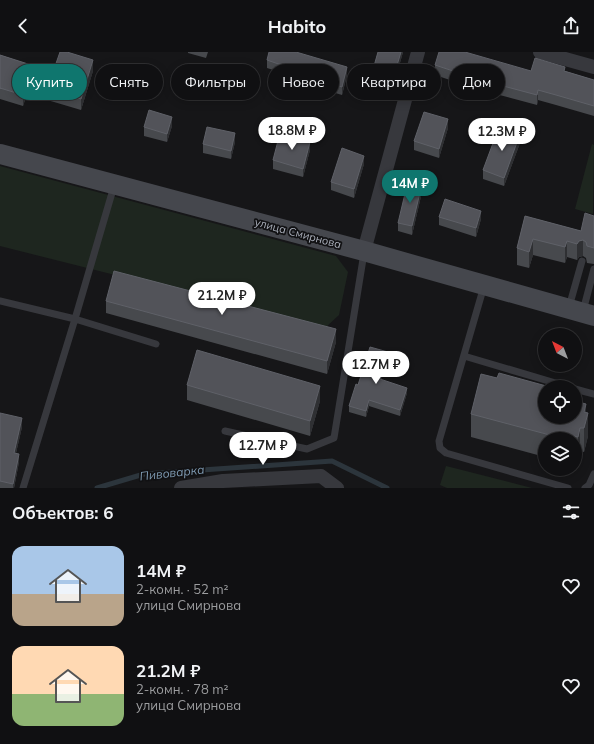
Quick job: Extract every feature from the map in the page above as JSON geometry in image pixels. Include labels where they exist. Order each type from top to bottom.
[{"type":"street","points":[[364,251],[418,52]]},
{"type":"street","points":[[540,52],[594,66]]},
{"type":"street","name":"улица Смирнова","points":[[0,154],[364,251],[582,312]]},
{"type":"street","points":[[181,488],[223,481],[321,476],[337,488]]},
{"type":"lane","points":[[23,488],[76,319],[114,185]]},
{"type":"lane","points":[[225,431],[307,449],[334,438],[364,251]]},
{"type":"lane","points":[[582,261],[582,312]]},
{"type":"lane","points":[[582,312],[594,269]]},
{"type":"lane","points":[[484,284],[439,441],[443,452],[568,488]]},
{"type":"lane","points":[[0,301],[76,319],[156,344]]},
{"type":"lane","points":[[464,356],[545,380]]},
{"type":"lane","points":[[582,391],[594,394]]},
{"type":"lane","points":[[585,488],[589,485],[594,474]]},
{"type":"shaded area","points":[[592,144],[594,145],[593,214],[575,209]]},
{"type":"shaded area","points":[[0,166],[336,256],[348,272],[339,315],[325,328],[0,246]]},
{"type":"shaded area","points":[[446,466],[532,488],[447,488],[440,485]]},
{"type":"building","points":[[60,52],[67,52],[93,60],[87,80],[87,64],[56,64]]},
{"type":"building","points":[[269,52],[296,52],[337,64],[279,64],[267,60]]},
{"type":"building","points":[[378,52],[401,52],[397,64],[375,64]]},
{"type":"building","points":[[439,52],[465,52],[531,71],[535,58],[565,67],[564,71],[594,80],[594,106],[538,90],[537,95],[505,86],[505,64],[449,64],[449,70],[441,67],[441,64],[435,64]]},
{"type":"building","points":[[0,55],[28,64],[12,64],[12,92],[0,88]]},
{"type":"building","points":[[339,65],[347,67],[342,87],[339,86]]},
{"type":"building","points":[[149,110],[172,117],[167,134],[144,127]]},
{"type":"building","points":[[424,112],[448,119],[439,149],[414,141]]},
{"type":"building","points":[[207,127],[235,133],[231,151],[203,144]]},
{"type":"building","points":[[499,127],[520,134],[504,178],[483,170]]},
{"type":"building","points":[[280,133],[310,142],[303,169],[273,160]]},
{"type":"building","points":[[342,148],[364,156],[354,189],[331,182]]},
{"type":"building","points":[[408,181],[422,184],[412,226],[398,223]]},
{"type":"building","points":[[445,199],[481,211],[476,228],[439,217]]},
{"type":"building","points":[[585,213],[594,216],[594,248],[587,246],[586,242],[583,240],[579,241],[577,244],[567,241],[565,247],[533,239],[529,252],[517,248],[525,216],[581,231]]},
{"type":"building","points":[[114,271],[336,329],[327,361],[106,301]]},
{"type":"building","points":[[370,347],[388,352],[380,379],[407,388],[400,410],[369,400],[366,411],[349,406],[356,384],[358,385]]},
{"type":"building","points":[[197,350],[320,386],[310,421],[187,385]]},
{"type":"building","points":[[499,373],[538,384],[538,424],[582,424],[582,403],[586,404],[584,412],[588,413],[584,428],[580,428],[579,432],[538,432],[471,414],[481,374],[497,378]]},
{"type":"building","points":[[0,413],[22,418],[14,453],[19,454],[13,484],[0,481]]},
{"type":"waterway","name":"Пивоварка","points":[[97,488],[144,474],[332,461],[387,488]]}]
